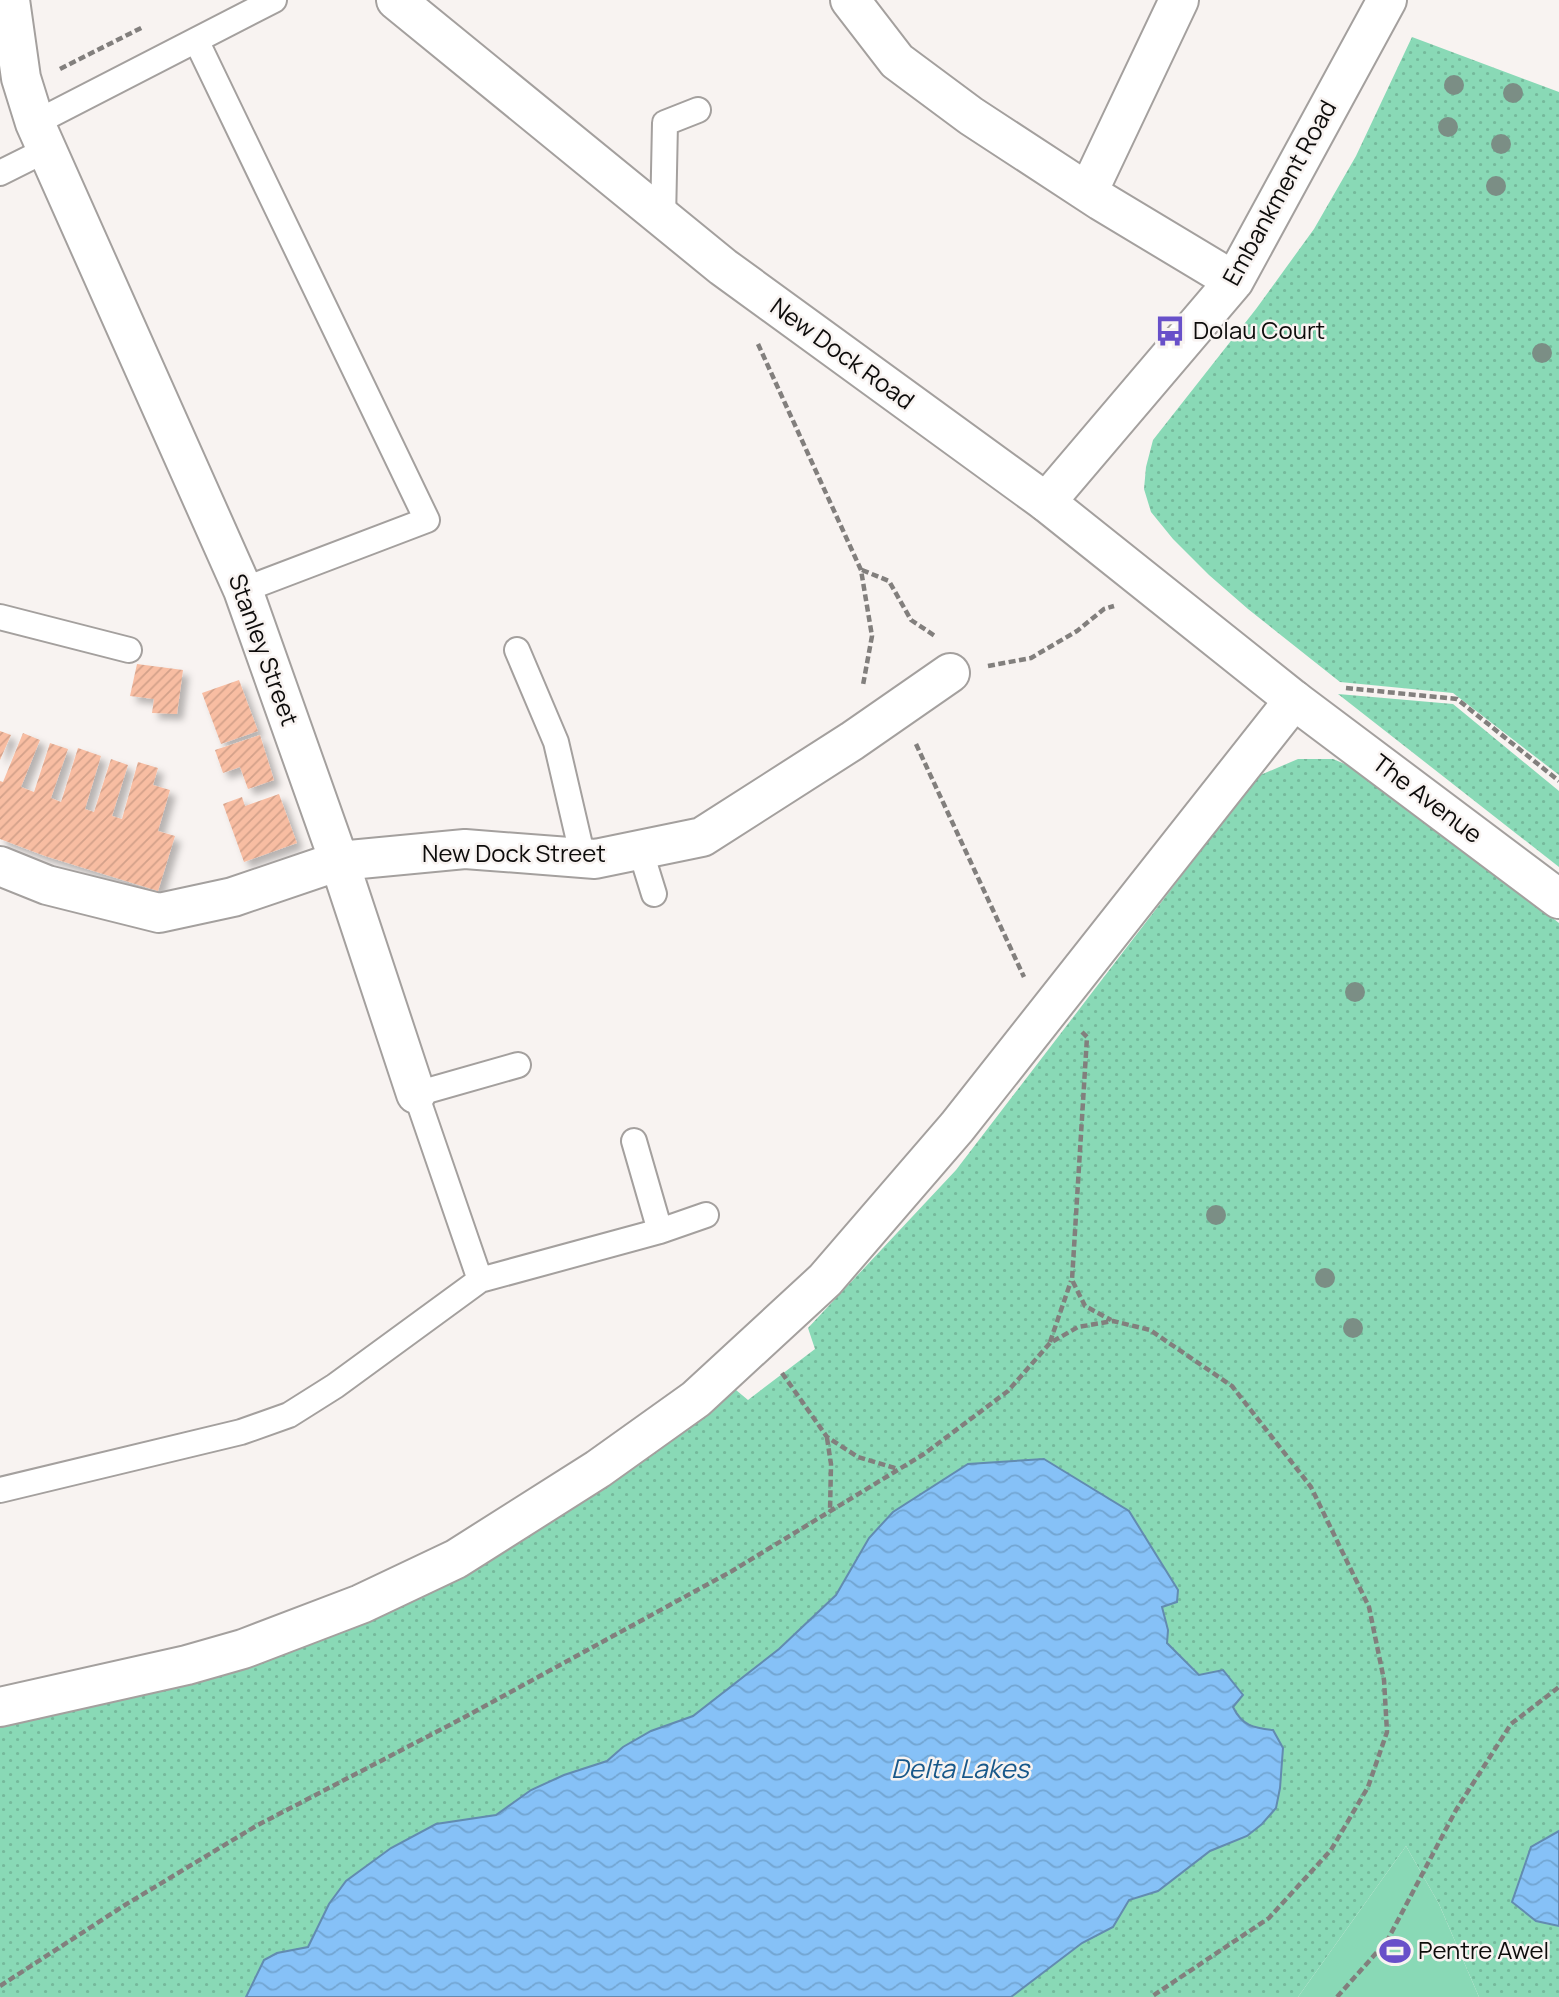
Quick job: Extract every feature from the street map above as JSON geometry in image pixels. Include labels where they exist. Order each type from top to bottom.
[{"type":"street","name":"Stanley Street","points":[[10,0],[21,78],[41,136],[243,590],[339,862],[416,1094]]},
{"type":"street","name":"New Dock Road","points":[[396,0],[723,267],[1046,502],[1304,707]]},
{"type":"street","points":[[850,0],[897,61],[971,116],[1088,192],[1234,281]]},
{"type":"street","points":[[1088,192],[1178,0]]},
{"type":"street","name":"Embankment Road","points":[[1046,502],[1234,281],[1387,0]]},
{"type":"street","name":"New Dock Street","points":[[0,866],[47,885],[159,913],[233,897],[339,862],[465,849],[595,859],[702,837],[852,741],[950,673]]},
{"type":"street","points":[[0,1707],[187,1665],[243,1649],[361,1604],[456,1559],[598,1469],[696,1399],[834,1270],[957,1127],[1049,1009],[1304,707]]},
{"type":"street","name":"The Avenue","points":[[1304,707],[1559,899]]},
{"type":"lane","points":[[0,173],[41,136],[196,40],[274,0]]},
{"type":"lane","points":[[196,40],[427,520],[243,590]]},
{"type":"lane","points":[[663,220],[665,123],[698,110]]},
{"type":"lane","points":[[0,617],[129,650]]},
{"type":"lane","points":[[517,650],[556,742],[583,858]]},
{"type":"lane","points":[[640,849],[654,894]]},
{"type":"lane","points":[[480,1280],[416,1094],[518,1065]]},
{"type":"lane","points":[[635,1141],[660,1231]]},
{"type":"lane","points":[[0,1490],[229,1435],[289,1415],[335,1386],[480,1280],[660,1231],[706,1215]]},
{"type":"path","points":[[21,78],[44,78],[148,24]]},
{"type":"path","points":[[758,343],[861,570],[872,636],[852,741]]},
{"type":"path","points":[[861,570],[889,581],[911,620],[935,635],[950,673],[1031,658],[1077,631],[1104,609],[1163,594]]},
{"type":"path","points":[[1304,707],[1333,686],[1457,699],[1559,780]]},
{"type":"path","points":[[899,708],[1032,994],[1049,1009]]},
{"type":"path","points":[[1050,1343],[1072,1280],[1087,1037]]},
{"type":"path","points":[[1072,1280],[1085,1306],[1112,1321],[1150,1330],[1232,1386],[1311,1487],[1369,1607],[1384,1680],[1387,1732],[1368,1787],[1331,1850],[1269,1918],[1151,1997]]},
{"type":"path","points":[[0,1986],[125,1905],[256,1826],[439,1731],[732,1571],[923,1454],[1008,1391],[1050,1343],[1078,1327],[1112,1321]]},
{"type":"path","points":[[756,1344],[777,1366],[827,1437],[858,1457],[898,1469]]},
{"type":"path","points":[[827,1437],[831,1464],[830,1512]]},
{"type":"path","points":[[1337,1997],[1387,1941],[1455,1810],[1511,1724],[1559,1687]]},
{"type":"green space","points":[[1412,37],[1559,92],[1559,775],[1453,693],[1340,682],[1209,575],[1173,539],[1151,512],[1144,489],[1153,440],[1256,309],[1314,229],[1356,156]]},
{"type":"green space","points":[[1338,694],[1453,704],[1559,791],[1559,867]]},
{"type":"green space","points":[[1298,759],[1333,759],[1366,773],[1559,923],[1559,1831],[1531,1847],[1536,1921],[1559,1926],[1559,1997],[1479,1997],[1439,1904],[1406,1846],[1298,1997],[1011,1997],[1082,1943],[1113,1927],[1129,1900],[1158,1891],[1210,1851],[1247,1836],[1273,1730],[1254,1727],[1244,1722],[1233,1707],[1167,1643],[1168,1630],[1162,1607],[869,1538],[836,1594],[779,1649],[693,1716],[651,1731],[623,1747],[607,1761],[564,1775],[532,1790],[496,1815],[436,1824],[391,1848],[346,1881],[329,1904],[308,1947],[277,1953],[264,1960],[246,1997],[0,1997],[0,1722],[372,1614],[543,1528],[736,1390],[748,1400],[815,1349],[808,1328],[956,1170],[1258,776]]},
{"type":"green space","name":"Pentre Awel","points":[[1406,1846],[1439,1904],[1479,1997],[1298,1997]]},
{"type":"water","name":"Delta Lakes","points":[[1044,1459],[1129,1511],[1178,1590],[1177,1602],[1162,1607],[1168,1630],[1167,1643],[1199,1675],[1223,1670],[1243,1695],[1233,1707],[1240,1718],[1249,1725],[1273,1730],[1283,1748],[1276,1808],[1262,1824],[1247,1836],[1210,1851],[1158,1891],[1129,1900],[1113,1927],[1082,1943],[1011,1997],[246,1997],[264,1960],[277,1953],[308,1947],[329,1904],[346,1881],[391,1848],[436,1824],[496,1815],[531,1790],[564,1775],[607,1761],[623,1747],[651,1731],[693,1716],[779,1649],[836,1595],[869,1538],[893,1512],[968,1464]]},
{"type":"water","points":[[1559,1831],[1559,1926],[1536,1921],[1512,1902],[1531,1847]]},
{"type":"building","points":[[137,664],[183,670],[177,714],[152,713],[154,699],[130,696]]},
{"type":"building","points":[[239,680],[258,731],[221,744],[202,693]]},
{"type":"building","points":[[0,731],[11,735],[0,760]]},
{"type":"building","points":[[23,733],[40,740],[21,787],[34,792],[50,743],[68,749],[51,798],[61,802],[78,748],[101,756],[85,809],[94,812],[111,759],[128,765],[112,816],[122,819],[138,762],[158,768],[153,785],[170,790],[158,831],[175,836],[158,891],[0,839],[0,781],[3,782]]},
{"type":"building","points":[[260,735],[274,780],[248,789],[240,767],[223,773],[215,750]]},
{"type":"building","points":[[279,794],[297,843],[244,862],[223,804],[242,797],[245,806]]},
{"type":"place","name":"Dolau Court","points":[[1170,331]]},
{"type":"place","name":"Pentre Awel","points":[[1395,1951]]}]
